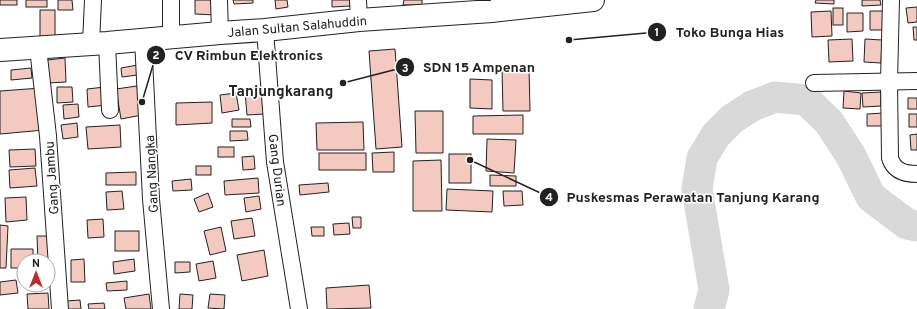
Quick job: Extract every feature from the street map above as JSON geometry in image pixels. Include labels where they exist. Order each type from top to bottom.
[{"type":"main road","name":"Jalan Sultan Salahuddin","points":[[0,50],[265,30],[358,10],[491,6],[593,0]]},
{"type":"street","points":[[93,0],[110,110]]},
{"type":"street","points":[[171,0],[171,37]]},
{"type":"street","points":[[219,0],[220,33]]},
{"type":"street","points":[[891,0],[889,82],[891,161],[896,169],[901,172],[917,174]]},
{"type":"street","name":"Gang Durian","points":[[265,30],[275,162],[299,309]]},
{"type":"street","name":"Gang Nangka","points":[[143,40],[151,200],[161,309]]},
{"type":"street","name":"Gang Jambu","points":[[38,48],[48,136],[60,309]]},
{"type":"street","points":[[814,83],[917,81]]},
{"type":"building","points":[[0,0],[17,0],[17,5],[0,5]]},
{"type":"building","points":[[26,0],[47,0],[47,7],[26,7]]},
{"type":"building","points":[[58,0],[72,0],[73,10],[58,10]]},
{"type":"building","points":[[195,0],[217,0],[216,15],[195,14]]},
{"type":"building","points":[[233,0],[253,0],[253,3],[234,4]]},
{"type":"building","points":[[275,0],[287,0],[288,7],[276,9]]},
{"type":"building","points":[[332,0],[350,0],[350,6],[332,7]]},
{"type":"building","points":[[404,0],[422,0],[422,5],[403,5]]},
{"type":"building","points":[[816,0],[834,0],[834,4],[815,3]]},
{"type":"building","points":[[862,0],[880,0],[881,5],[862,6]]},
{"type":"building","points":[[917,7],[917,22],[908,23],[906,8]]},
{"type":"building","points":[[833,8],[843,8],[843,25],[833,25]]},
{"type":"building","points":[[40,10],[55,10],[55,44],[40,44]]},
{"type":"building","points":[[831,11],[832,36],[812,37],[811,12]]},
{"type":"building","points":[[870,11],[885,11],[884,30],[870,30]]},
{"type":"building","points":[[847,13],[863,13],[863,31],[847,32]]},
{"type":"building","points":[[913,27],[917,27],[917,40],[914,40]]},
{"type":"building","points":[[852,39],[853,61],[829,62],[828,40]]},
{"type":"building","points":[[865,39],[882,40],[881,63],[864,62]]},
{"type":"building","points":[[395,49],[402,147],[376,149],[369,51]]},
{"type":"building","points":[[65,58],[66,82],[48,83],[47,60]]},
{"type":"building","points":[[143,64],[145,74],[122,77],[121,68]]},
{"type":"building","points":[[31,68],[32,78],[11,80],[11,70]]},
{"type":"building","points":[[529,68],[530,111],[503,111],[502,69]]},
{"type":"building","points":[[470,79],[492,80],[492,109],[470,108]]},
{"type":"building","points":[[137,86],[142,115],[121,119],[116,89]]},
{"type":"building","points":[[57,87],[72,87],[73,102],[57,103]]},
{"type":"building","points":[[105,87],[107,105],[88,107],[87,89]]},
{"type":"building","points":[[41,88],[44,130],[0,134],[0,91]]},
{"type":"building","points":[[263,90],[265,114],[247,115],[245,92]]},
{"type":"building","points":[[844,91],[861,93],[860,109],[843,108]]},
{"type":"building","points":[[881,92],[881,106],[863,107],[862,93]]},
{"type":"building","points":[[236,93],[239,110],[222,113],[220,95]]},
{"type":"building","points":[[908,98],[917,98],[917,109],[908,109]]},
{"type":"building","points":[[212,102],[212,123],[176,125],[176,103]]},
{"type":"building","points":[[78,104],[79,117],[64,119],[63,105]]},
{"type":"building","points":[[415,111],[443,111],[443,153],[416,153]]},
{"type":"building","points":[[884,113],[885,126],[867,126],[867,114]]},
{"type":"building","points":[[909,114],[917,114],[917,127],[909,127]]},
{"type":"building","points":[[523,115],[523,134],[473,134],[473,116]]},
{"type":"building","points":[[232,119],[250,119],[251,127],[232,127]]},
{"type":"building","points":[[363,122],[364,150],[317,150],[316,123]]},
{"type":"building","points":[[77,123],[78,137],[63,139],[61,125]]},
{"type":"building","points":[[120,125],[121,147],[88,149],[86,127]]},
{"type":"building","points":[[230,131],[247,131],[248,140],[230,141]]},
{"type":"building","points":[[917,134],[917,150],[911,150],[910,135]]},
{"type":"building","points":[[487,139],[516,140],[514,173],[486,171]]},
{"type":"building","points":[[218,147],[234,147],[234,157],[218,157]]},
{"type":"building","points":[[35,149],[36,166],[10,167],[9,150]]},
{"type":"building","points":[[394,152],[394,172],[373,172],[372,153]]},
{"type":"building","points":[[319,153],[366,153],[366,170],[319,170]]},
{"type":"building","points":[[449,154],[471,154],[471,183],[449,183]]},
{"type":"building","points":[[254,156],[255,169],[243,170],[242,157]]},
{"type":"building","points":[[441,160],[442,211],[413,211],[413,161]]},
{"type":"building","points":[[196,166],[211,166],[211,175],[196,175]]},
{"type":"building","points":[[35,168],[37,186],[10,188],[9,170]]},
{"type":"building","points":[[136,172],[136,185],[106,185],[106,173]]},
{"type":"building","points":[[490,175],[516,176],[516,186],[490,186]]},
{"type":"building","points":[[258,178],[259,193],[225,195],[224,181]]},
{"type":"building","points":[[191,179],[192,190],[173,191],[172,181]]},
{"type":"building","points":[[328,183],[329,192],[300,195],[299,185]]},
{"type":"building","points":[[447,189],[493,191],[492,212],[446,210]]},
{"type":"building","points":[[122,191],[124,209],[107,210],[106,192]]},
{"type":"building","points":[[503,191],[522,191],[523,205],[504,206]]},
{"type":"building","points":[[208,193],[213,207],[199,212],[194,199]]},
{"type":"building","points":[[259,196],[261,209],[246,212],[244,198]]},
{"type":"building","points":[[26,197],[27,220],[6,222],[5,198]]},
{"type":"building","points":[[352,217],[361,217],[361,228],[353,228]]},
{"type":"building","points":[[252,218],[255,236],[234,239],[231,221]]},
{"type":"building","points":[[103,219],[104,237],[88,238],[87,220]]},
{"type":"building","points":[[349,223],[350,234],[334,235],[333,224]]},
{"type":"building","points":[[0,225],[8,226],[6,268],[0,268]]},
{"type":"building","points":[[221,227],[226,251],[210,255],[204,231]]},
{"type":"building","points":[[311,227],[324,227],[324,236],[312,236]]},
{"type":"building","points":[[115,231],[139,231],[139,251],[115,251]]},
{"type":"building","points":[[37,236],[52,236],[52,253],[38,253]]},
{"type":"building","points":[[11,249],[33,249],[33,253],[16,253],[16,268],[11,268]]},
{"type":"building","points":[[264,250],[268,276],[242,281],[237,255]]},
{"type":"building","points":[[84,259],[85,282],[71,282],[71,260]]},
{"type":"building","points":[[134,259],[135,271],[114,274],[113,262]]},
{"type":"building","points":[[213,261],[216,278],[199,281],[196,264]]},
{"type":"building","points":[[175,262],[190,262],[190,272],[175,273]]},
{"type":"building","points":[[16,280],[16,293],[18,293],[0,295],[0,282]]},
{"type":"building","points":[[127,281],[127,290],[107,291],[106,283]]},
{"type":"building","points":[[369,285],[371,308],[327,309],[326,288]]},
{"type":"building","points":[[48,293],[49,309],[28,309],[27,294]]},
{"type":"building","points":[[149,294],[151,309],[126,309],[124,298]]},
{"type":"building","points":[[180,294],[193,295],[192,309],[179,309]]},
{"type":"building","points":[[210,294],[225,295],[224,309],[208,308]]},
{"type":"building","points":[[80,300],[81,309],[67,309],[66,301]]},
{"type":"building","points":[[104,303],[105,309],[89,309],[88,304]]},
{"type":"waterway","points":[[709,309],[714,290],[697,189],[702,158],[716,135],[732,119],[752,106],[775,97],[806,100],[829,122],[851,156],[871,197],[907,224],[917,226]]},
{"type":"place","name":"Toko Bunga Hias","points":[[569,40]]},
{"type":"place","name":"SDN 15 Ampenan","points":[[343,83]]},
{"type":"place","name":"CV Rimbun Elektronics","points":[[142,102]]},
{"type":"place","name":"Puskesmas Perawatan Tanjung Karang","points":[[470,160]]},
{"type":"district","name":"Tanjungkarang","points":[[281,91]]}]
